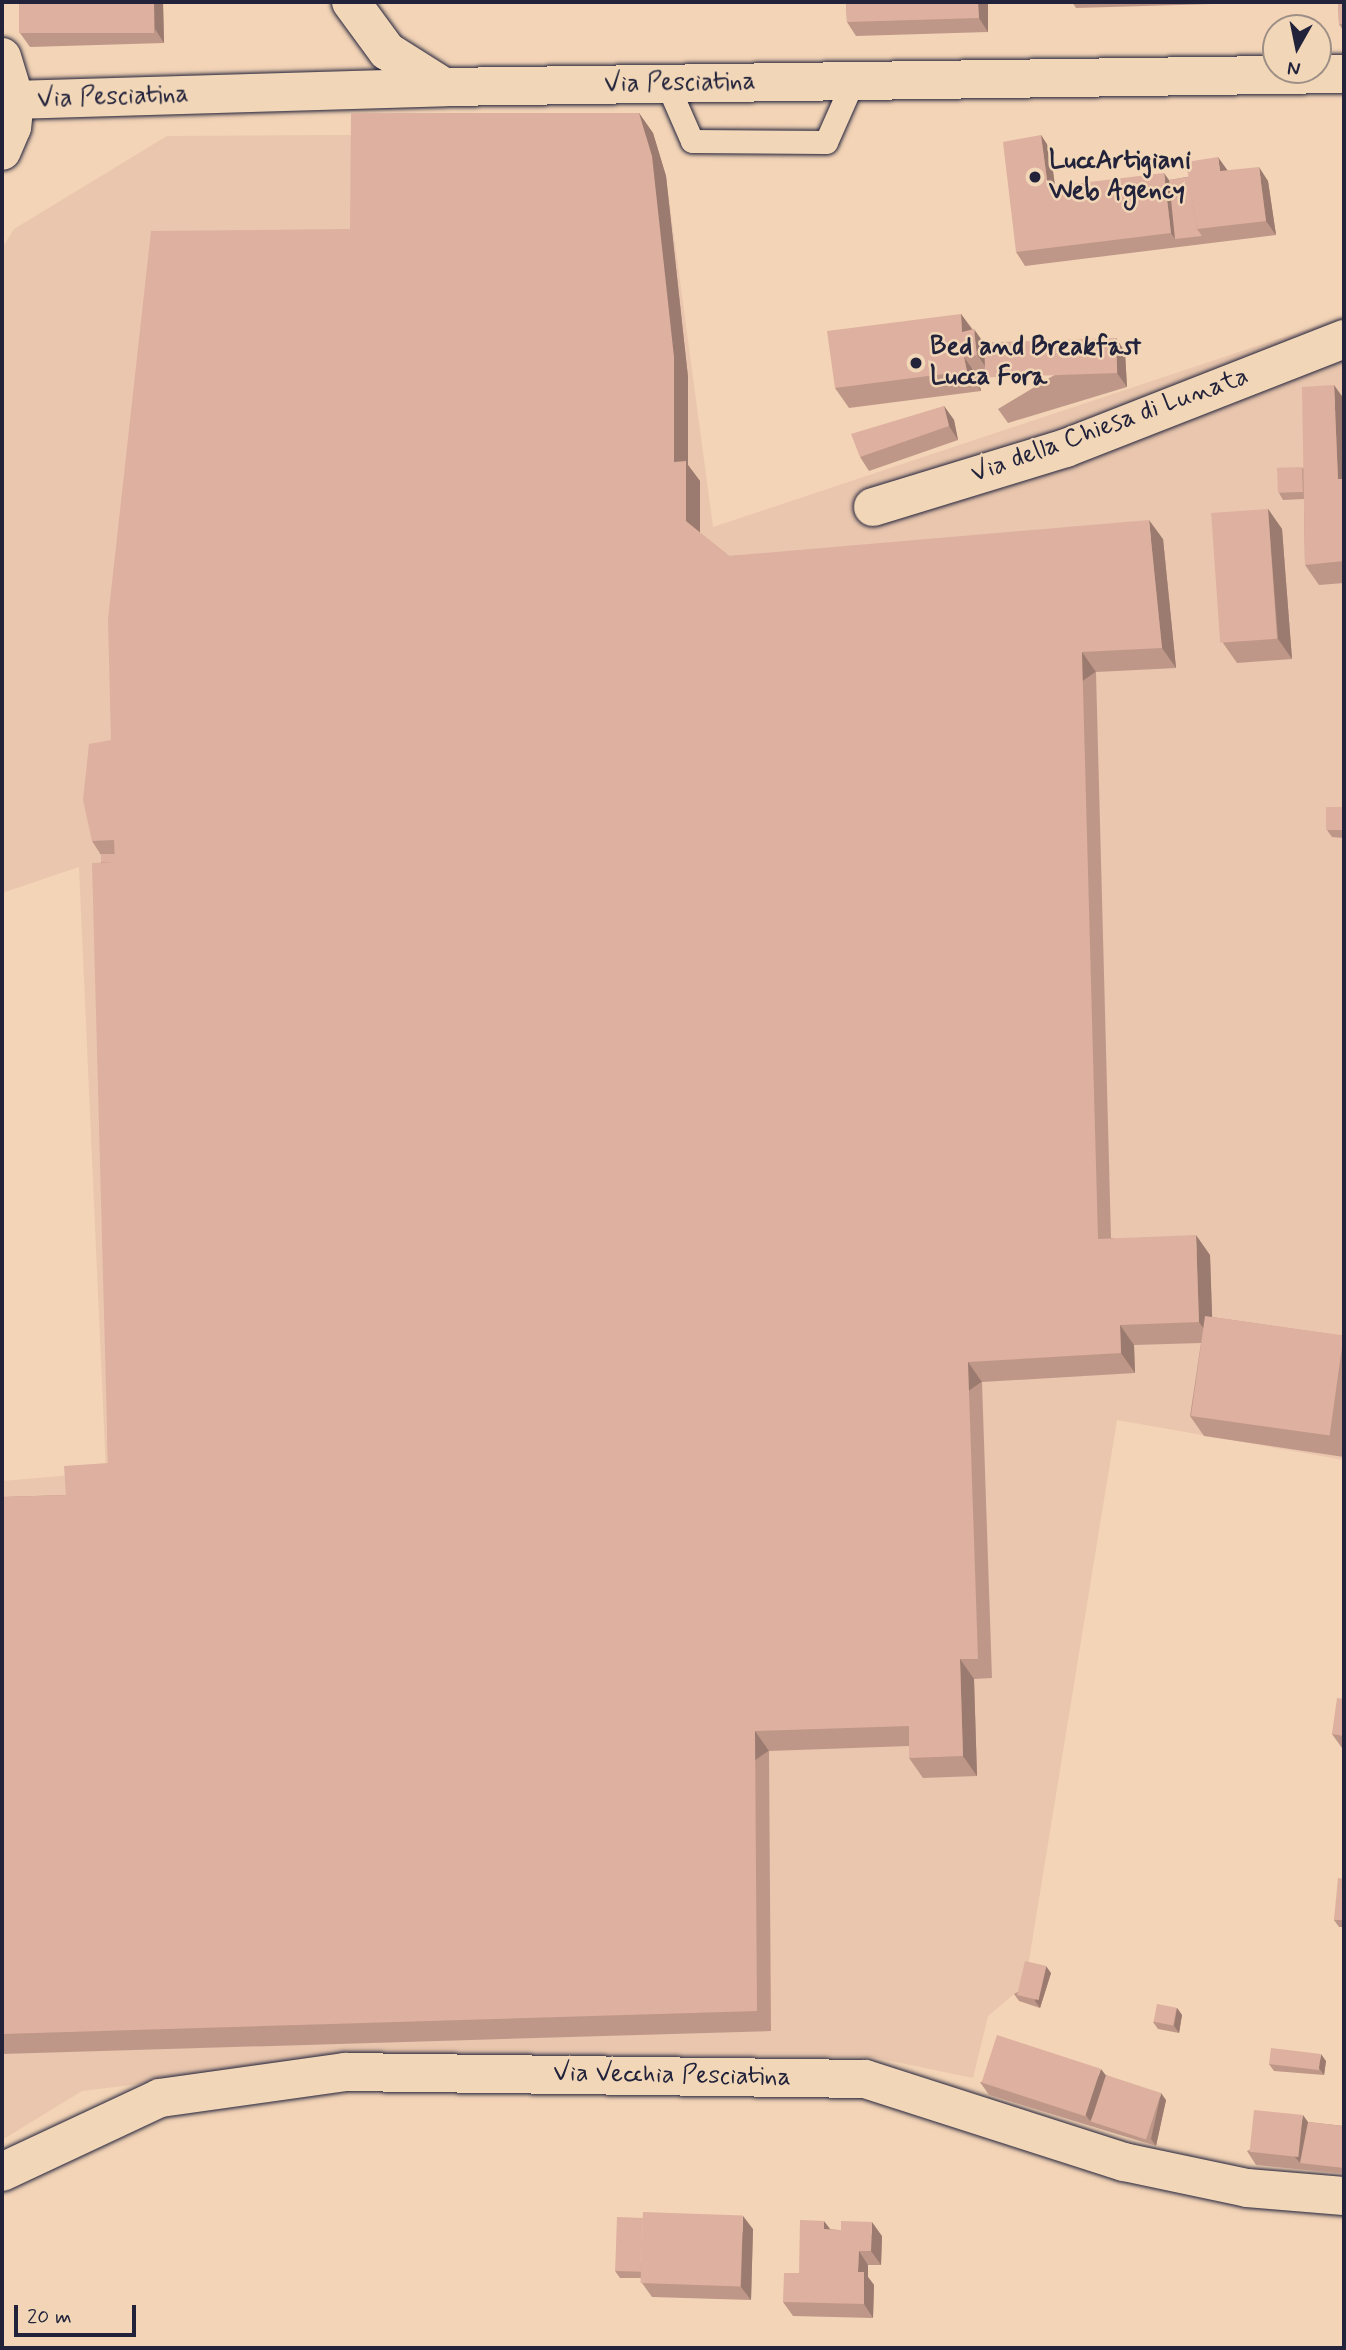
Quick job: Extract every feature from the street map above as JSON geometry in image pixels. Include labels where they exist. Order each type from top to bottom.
[{"type":"street","points":[[351,2],[387,51],[444,87]]},
{"type":"street","name":"Via Pesciatina","points":[[2,57],[15,100],[12,127],[2,151]]},
{"type":"street","name":"Via Pesciatina","points":[[15,100],[444,87],[1344,74]]},
{"type":"street","name":"Via della Chiesa di Lunata","points":[[873,507],[1066,448],[1344,339]]},
{"type":"street","name":"Via Vecchia Pesciatina","points":[[2,2172],[160,2098],[345,2073],[865,2078],[1124,2162],[1247,2188],[1344,2196]]},
{"type":"lane","points":[[667,84],[692,141],[826,142],[853,81]]},
{"type":"shaded area","points":[[653,133],[666,176],[713,527],[1344,317],[1344,1460],[1117,1420],[1025,1985],[988,2016],[973,2078],[872,2057],[376,2055],[82,2091],[2,2140],[2,1481],[106,1472],[79,867],[2,893],[2,248],[14,229],[167,136]]},
{"type":"building","points":[[19,2],[154,2],[154,33],[19,33]]},
{"type":"building","points":[[846,2],[978,2],[979,18],[847,22]]},
{"type":"building","points":[[1338,2],[1344,2],[1344,24],[1339,24]]},
{"type":"building","points":[[351,113],[639,113],[652,156],[674,357],[674,462],[686,461],[686,521],[729,556],[1149,520],[1162,648],[1082,652],[1098,1239],[1196,1235],[1199,1322],[1120,1325],[1121,1353],[968,1362],[978,1659],[960,1659],[963,1756],[909,1758],[909,1726],[755,1731],[757,2011],[2,2034],[2,1497],[66,1495],[64,1466],[108,1463],[92,863],[115,862],[114,840],[92,841],[83,800],[89,744],[111,740],[108,619],[151,231],[350,229]]},
{"type":"building","points":[[1041,135],[1048,187],[1164,173],[1171,233],[1016,252],[1003,142]]},
{"type":"building","points":[[1218,157],[1220,171],[1259,167],[1266,221],[1197,229],[1186,162]]},
{"type":"building","points":[[1189,177],[1197,229],[1202,236],[1175,239],[1169,180]]},
{"type":"building","points":[[961,314],[962,332],[974,329],[977,355],[964,357],[967,371],[835,388],[827,331]]},
{"type":"building","points":[[1116,338],[1117,373],[985,378],[984,343]]},
{"type":"building","points":[[1334,385],[1338,479],[1344,479],[1344,561],[1305,565],[1302,387]]},
{"type":"building","points":[[944,406],[949,426],[860,457],[851,434]]},
{"type":"building","points":[[1302,467],[1303,492],[1278,493],[1277,468]]},
{"type":"building","points":[[1268,509],[1277,639],[1220,643],[1211,513]]},
{"type":"building","points":[[1326,807],[1344,807],[1344,830],[1326,830]]},
{"type":"building","points":[[101,854],[115,854],[115,862],[101,862]]},
{"type":"building","points":[[1205,1316],[1344,1335],[1330,1436],[1191,1416]]},
{"type":"building","points":[[1337,1698],[1344,1699],[1344,1736],[1332,1734]]},
{"type":"building","points":[[1338,1878],[1344,1879],[1344,1920],[1334,1920]]},
{"type":"building","points":[[1025,1961],[1046,1966],[1039,2000],[1017,1995]]},
{"type":"building","points":[[1157,2004],[1177,2008],[1173,2025],[1154,2022]]},
{"type":"building","points":[[997,2035],[1101,2069],[1085,2116],[982,2083]]},
{"type":"building","points":[[1271,2048],[1321,2054],[1319,2070],[1269,2064]]},
{"type":"building","points":[[1106,2075],[1161,2093],[1146,2140],[1091,2122]]},
{"type":"building","points":[[1254,2110],[1303,2115],[1298,2157],[1250,2152]]},
{"type":"building","points":[[1308,2122],[1344,2126],[1344,2168],[1300,2163]]},
{"type":"building","points":[[643,2212],[743,2215],[740,2286],[641,2283]]},
{"type":"building","points":[[617,2217],[643,2218],[641,2272],[615,2271]]},
{"type":"building","points":[[800,2220],[824,2221],[824,2229],[841,2230],[841,2221],[872,2222],[871,2251],[859,2251],[858,2272],[864,2272],[864,2304],[783,2302],[784,2273],[799,2273]]},
{"type":"place","name":"LuccArtigiani Web Agency","points":[[1035,177]]},
{"type":"place","name":"Bed and Breakfast Lucca Fora","points":[[916,363]]}]
